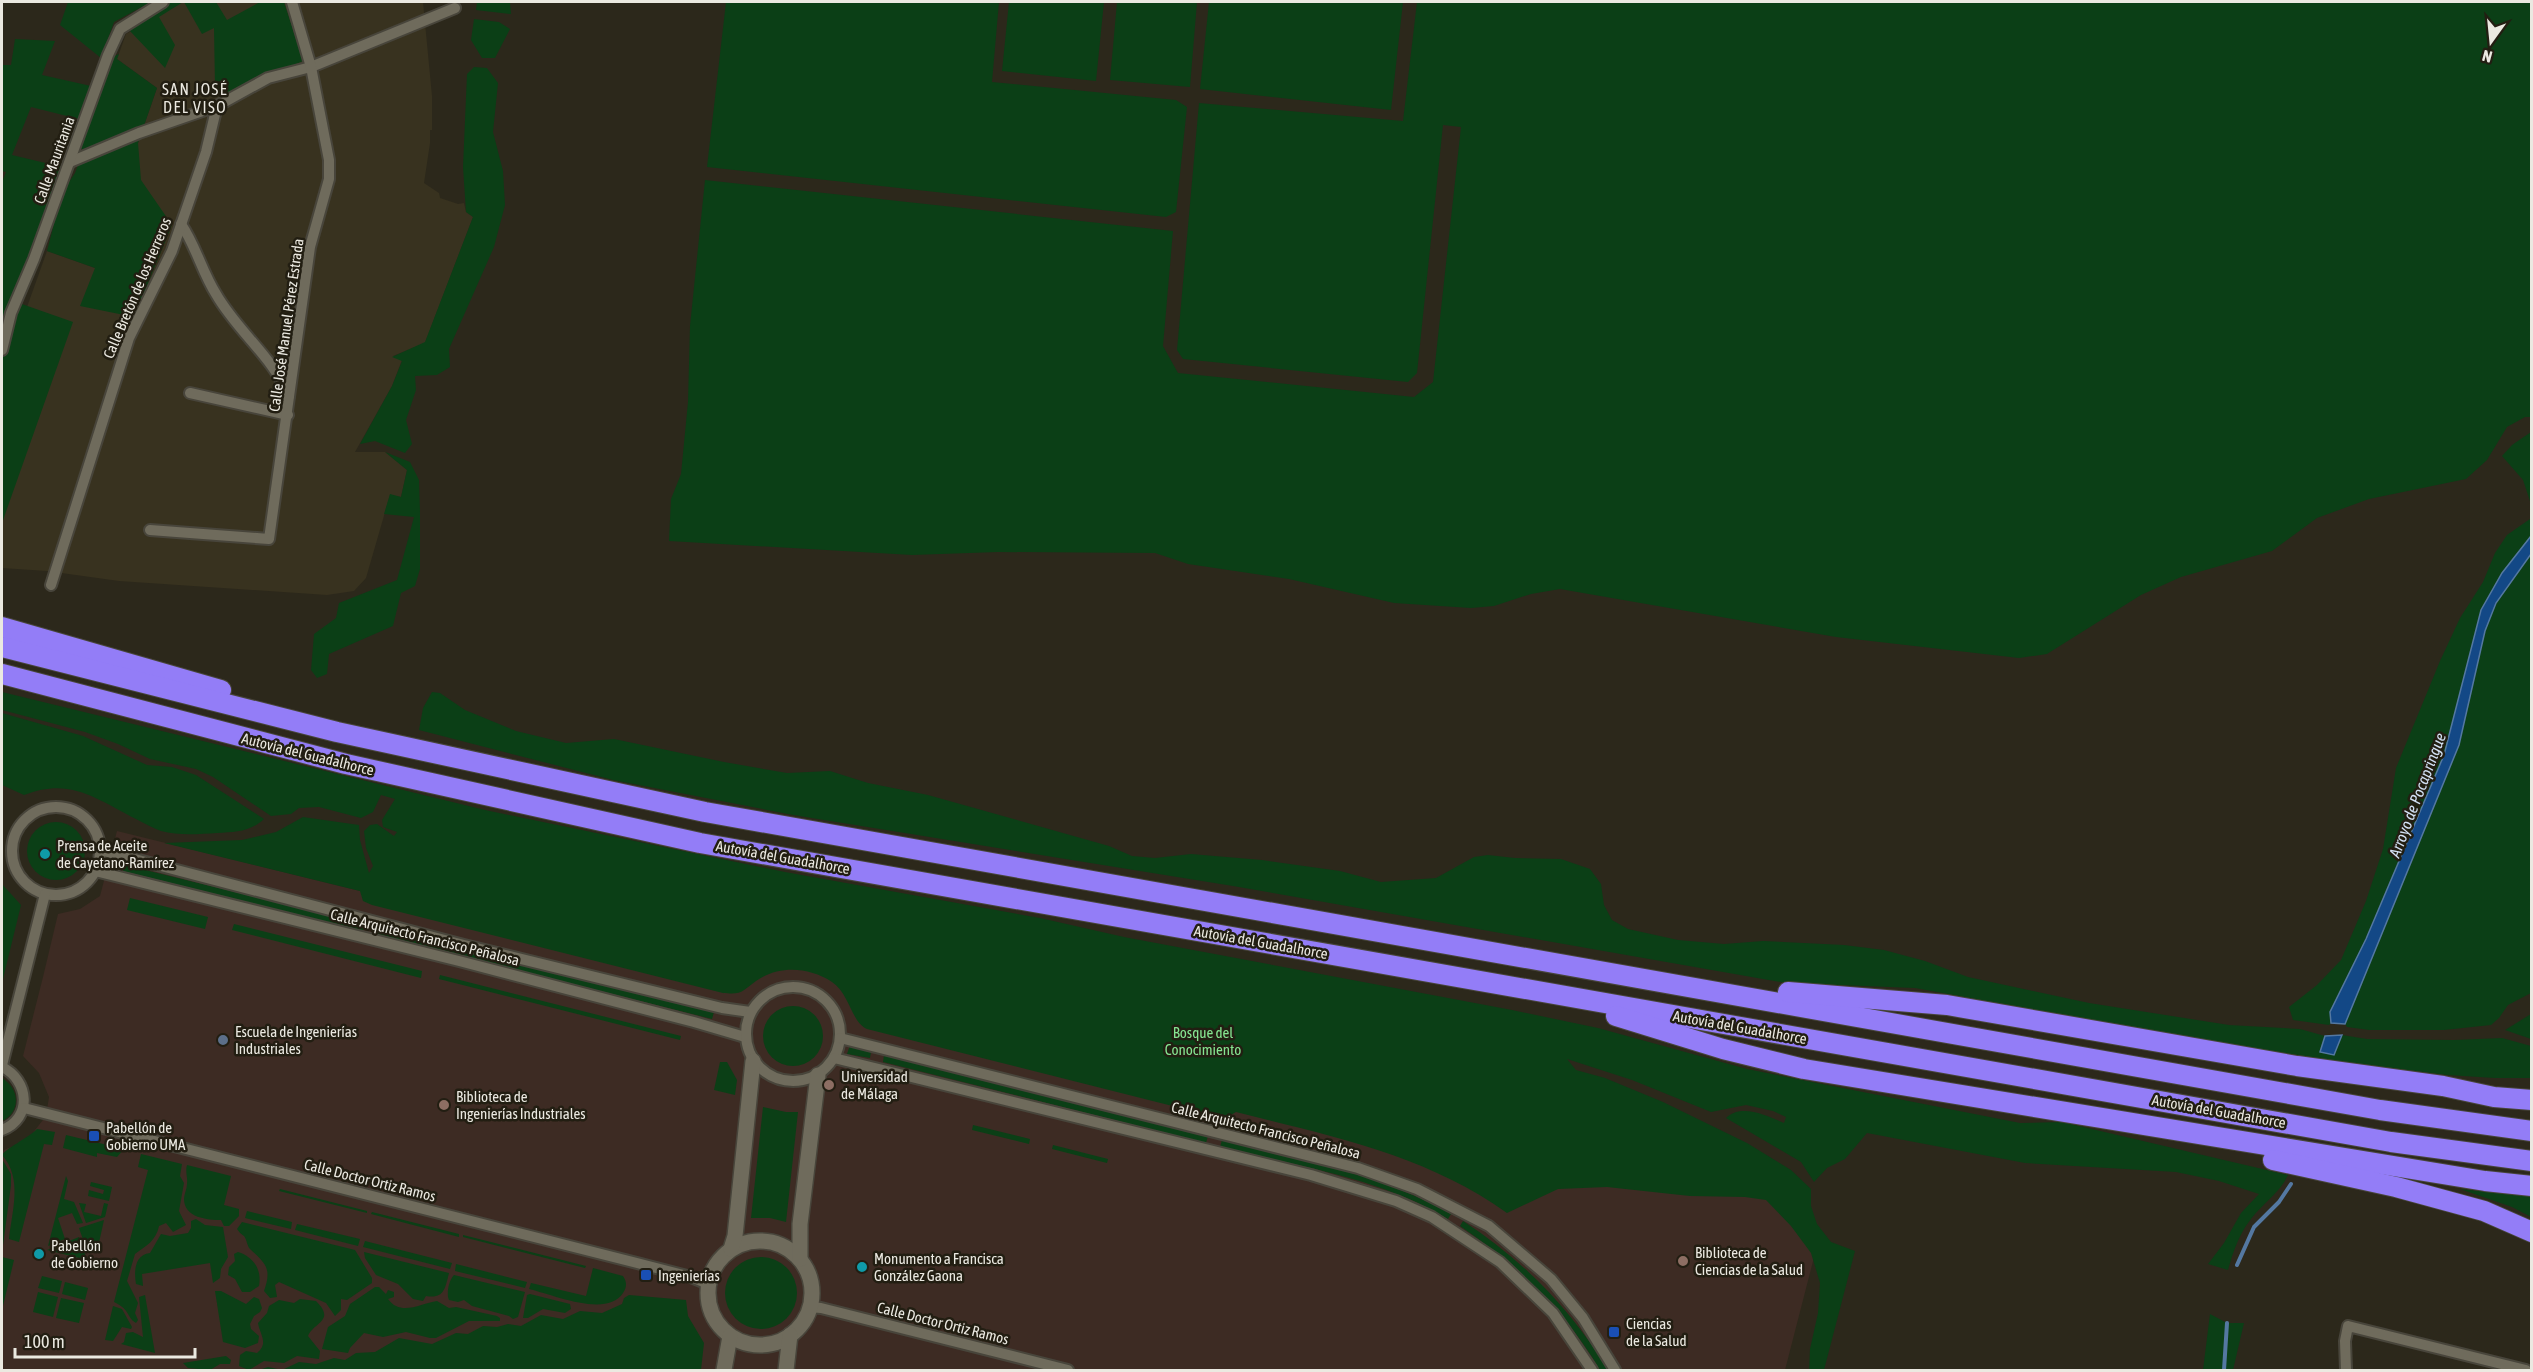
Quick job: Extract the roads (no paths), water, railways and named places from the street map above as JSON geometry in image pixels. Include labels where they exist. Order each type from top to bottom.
[{"type":"highway","points":[[2,627],[468,761]]},
{"type":"highway","name":"Autovía del Guadalhorce","points":[[2,647],[337,732],[705,812],[2380,1110],[2532,1131]]},
{"type":"highway","name":"Autovía del Guadalhorce","points":[[2,675],[346,764],[700,843],[2391,1142],[2532,1161]]},
{"type":"highway","points":[[1396,934],[1581,957],[1796,993],[1947,1005],[2297,1066],[2443,1086],[2494,1097],[2532,1100]]},
{"type":"highway","points":[[1554,995],[1723,1049],[1804,1069],[2485,1182],[2532,1186]]},
{"type":"highway","points":[[2443,1086],[2532,1087]]},
{"type":"highway","points":[[2116,1122],[2396,1187],[2484,1211],[2532,1232]]},
{"type":"street","name":"Calle Mauritania","points":[[2,350],[11,313],[70,162],[108,55],[120,29],[163,2]]},
{"type":"street","name":"Calle José Manuel Pérez Estrada","points":[[150,530],[269,539],[310,247],[329,179],[329,160],[311,67],[292,2]]},
{"type":"street","points":[[70,162],[139,133],[217,106],[268,78],[311,67],[455,8]]},
{"type":"street","name":"Calle Bretón de los Herreros","points":[[51,585],[129,338],[172,250],[206,152],[217,106]]},
{"type":"street","points":[[181,224],[192,239],[216,295],[281,377],[289,396]]},
{"type":"street","points":[[190,393],[288,415]]},
{"type":"street","points":[[50,807],[65,807],[79,813],[90,823],[97,836],[100,850],[95,870],[79,889],[67,894],[45,894],[28,886],[18,875],[12,861],[11,846],[15,832],[24,819],[36,811],[50,807]]},
{"type":"street","name":"Calle Arquitecto Francisco Peñalosa","points":[[100,850],[476,948],[722,1008],[750,1012]]},
{"type":"street","name":"Calle Arquitecto Francisco Peñalosa","points":[[95,870],[470,964],[745,1037]]},
{"type":"street","points":[[2,1130],[18,1119],[24,1108],[23,1087],[10,1071],[2,1066],[45,894]]},
{"type":"street","points":[[784,987],[799,987],[813,991],[828,1001],[840,1024],[840,1038],[834,1058],[818,1075],[804,1080],[790,1082],[763,1071],[753,1060],[745,1037],[750,1012],[765,996],[784,987]]},
{"type":"street","name":"Calle Arquitecto Francisco Peñalosa","points":[[840,1038],[1358,1167],[1417,1188],[1489,1226],[1551,1279],[1583,1318],[1615,1371]]},
{"type":"street","points":[[834,1058],[1311,1175],[1396,1201],[1432,1217],[1500,1263],[1553,1313],[1592,1371]]},
{"type":"street","points":[[731,1249],[735,1236],[753,1060]]},
{"type":"street","points":[[800,1259],[800,1224],[818,1075]]},
{"type":"street","name":"Calle Doctor Ortiz Ramos","points":[[24,1108],[637,1263],[691,1277],[708,1284]]},
{"type":"street","points":[[760,1240],[775,1242],[800,1259],[811,1282],[810,1307],[803,1323],[790,1335],[776,1342],[760,1345],[730,1336],[719,1326],[708,1299],[708,1284],[712,1270],[720,1258],[731,1249],[760,1240]]},
{"type":"street","name":"Calle Doctor Ortiz Ramos","points":[[810,1307],[1068,1371]]},
{"type":"street","points":[[2346,1371],[2345,1341],[2348,1326],[2526,1371]]},
{"type":"street","points":[[786,1371],[790,1335]]},
{"type":"street","points":[[724,1371],[730,1336]]},
{"type":"water","points":[[2531,536],[2531,554],[2496,603],[2485,631],[2459,745],[2345,1024],[2331,1023],[2330,1012],[2366,939],[2444,755],[2481,610],[2502,573]]},
{"type":"water","points":[[2342,1035],[2334,1055],[2320,1052],[2325,1036]]},
{"type":"waterway","name":"Arroyo de Pocapringue","points":[[2237,1265],[2254,1227],[2279,1202],[2291,1184]]},
{"type":"waterway","name":"Arroyo de Pocapringue","points":[[2224,1370],[2227,1323]]},
{"type":"place","name":"Prensa de Aceite de Cayetano-Ramírez","points":[[45,854]]},
{"type":"place","name":"Escuela de Ingenierías Industriales","points":[[223,1040]]},
{"type":"place","name":"Universidad de Málaga","points":[[829,1085]]},
{"type":"place","name":"Biblioteca de Ingenierías Industriales","points":[[444,1105]]},
{"type":"place","name":"Pabellón de Gobierno UMA","points":[[94,1136]]},
{"type":"place","name":"Pabellón de Gobierno","points":[[39,1254]]},
{"type":"place","name":"Biblioteca de Ciencias de la Salud","points":[[1683,1261]]},
{"type":"place","name":"Monumento a Francisca González Gaona","points":[[862,1267]]},
{"type":"place","name":"Ingenierías","points":[[646,1275]]},
{"type":"place","name":"Ciencias de la Salud","points":[[1614,1332]]},
{"type":"district","name":"SAN JOSÉ DEL VISO","points":[[195,98]]},
{"type":"park label","name":"Bosque del Conocimiento","points":[[1203,1040]]}]
